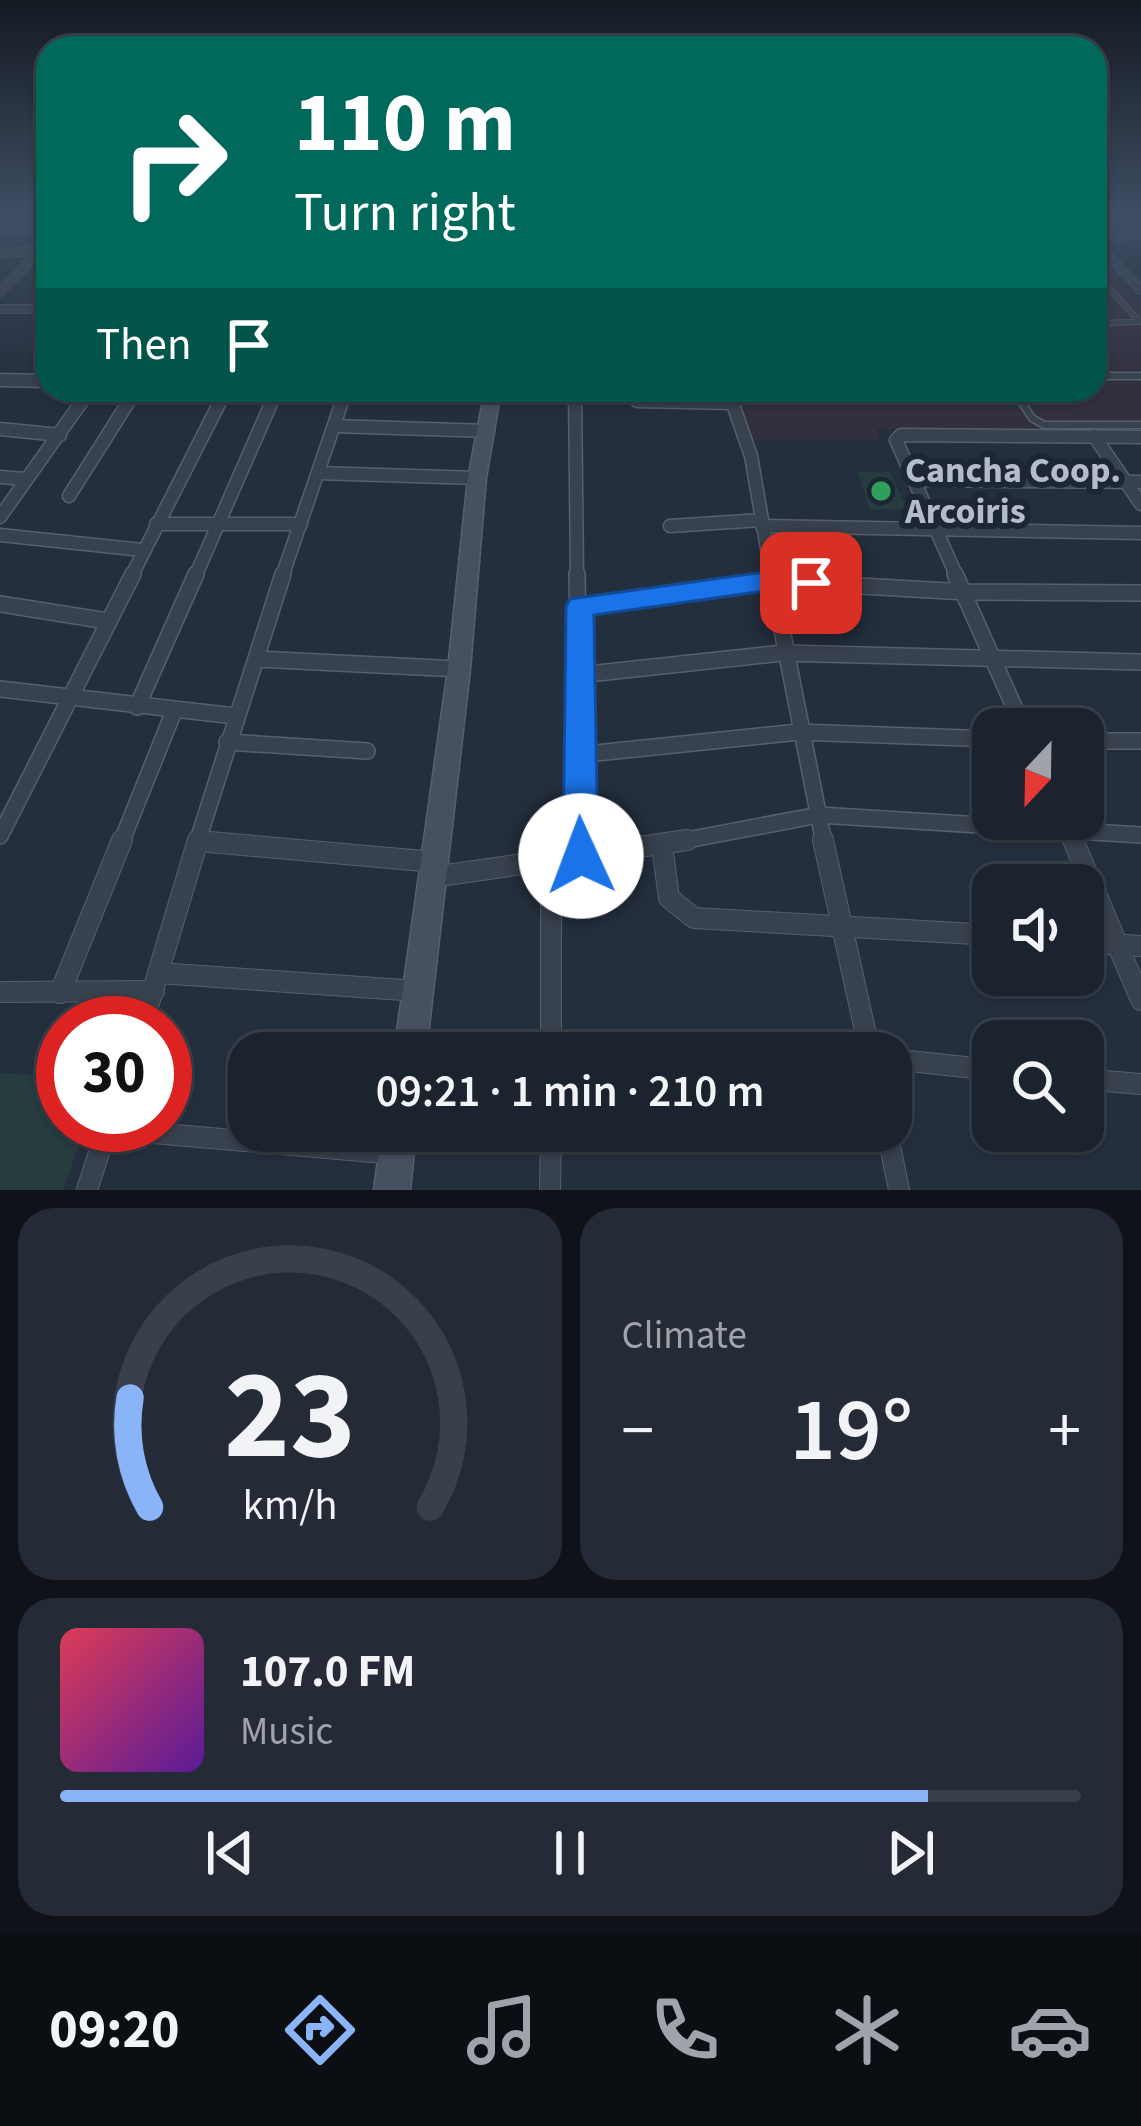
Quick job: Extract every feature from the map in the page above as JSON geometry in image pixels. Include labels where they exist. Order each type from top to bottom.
[{"type":"street","points":[[0,292],[6,279]]},
{"type":"street","points":[[0,309],[36,309]]},
{"type":"street","points":[[0,380],[36,381]]},
{"type":"street","points":[[0,517],[82,402]]},
{"type":"street","points":[[69,496],[128,402]]},
{"type":"street","points":[[0,836],[220,402]]},
{"type":"street","points":[[136,707],[272,402]]},
{"type":"street","points":[[152,996],[235,716],[342,402]]},
{"type":"street","points":[[413,1032],[459,668],[477,478],[492,402]]},
{"type":"street","points":[[575,402],[581,856]]},
{"type":"street","points":[[732,402],[751,456],[783,652],[865,1032]]},
{"type":"street","points":[[334,426],[488,431]]},
{"type":"street","points":[[0,429],[60,435]]},
{"type":"street","points":[[1014,708],[940,530],[896,440],[901,435],[1141,436]]},
{"type":"street","points":[[1094,436],[1141,504]]},
{"type":"street","points":[[318,473],[477,478]]},
{"type":"street","points":[[0,477],[25,478]]},
{"type":"street","points":[[914,480],[1141,482]]},
{"type":"street","points":[[670,526],[761,523],[1141,532]]},
{"type":"street","points":[[156,524],[301,524]]},
{"type":"street","points":[[0,535],[142,550]]},
{"type":"street","points":[[580,606],[772,581],[966,592],[1141,593]]},
{"type":"street","points":[[0,604],[107,620]]},
{"type":"street","points":[[579,675],[783,652],[1141,662]]},
{"type":"street","points":[[256,659],[459,668]]},
{"type":"street","points":[[0,688],[235,716]]},
{"type":"street","points":[[60,993],[174,711]]},
{"type":"street","points":[[577,755],[799,732],[972,738]]},
{"type":"street","points":[[1104,741],[1141,742]]},
{"type":"street","points":[[227,742],[367,751]]},
{"type":"street","points":[[198,841],[434,870],[551,861],[819,815],[972,822]]},
{"type":"street","points":[[1104,831],[1141,835]]},
{"type":"street","points":[[1072,840],[1141,1000]]},
{"type":"street","points":[[662,844],[668,903],[676,912],[694,918],[972,933]]},
{"type":"street","points":[[551,861],[551,1032]]},
{"type":"street","points":[[1104,944],[1141,946]]},
{"type":"street","points":[[0,992],[60,993],[156,982],[418,991]]},
{"type":"street","points":[[912,1061],[972,1068]]},
{"type":"street","points":[[1104,1080],[1141,1084]]},
{"type":"street","points":[[192,1131],[228,1133]]},
{"type":"street","points":[[87,1190],[100,1152]]},
{"type":"street","points":[[392,1190],[396,1152]]},
{"type":"street","points":[[550,1152],[550,1190]]},
{"type":"street","points":[[891,1152],[899,1190]]},
{"type":"lane","points":[[1107,285],[1139,321],[1107,322]]},
{"type":"lane","points":[[1107,327],[1141,328]]},
{"type":"lane","points":[[1107,378],[1141,379]]},
{"type":"lane","points":[[1022,402],[1032,418],[1043,424],[1141,425]]},
{"type":"shaded area","points":[[1107,271],[1141,302],[1141,431],[877,429],[879,441],[754,440],[738,402],[1107,402]]},
{"type":"green space","name":"Cancha Coop. Arcoiris","points":[[858,472],[890,472],[907,509],[870,510]]},
{"type":"green space","points":[[0,1073],[36,1075],[36,1152],[76,1152],[63,1190],[0,1190]]},
{"type":"place","name":"Cancha Coop. Arcoiris","points":[[881,491]]},
{"type":"route","points":[[581,856],[580,606],[772,581],[811,583]]}]
